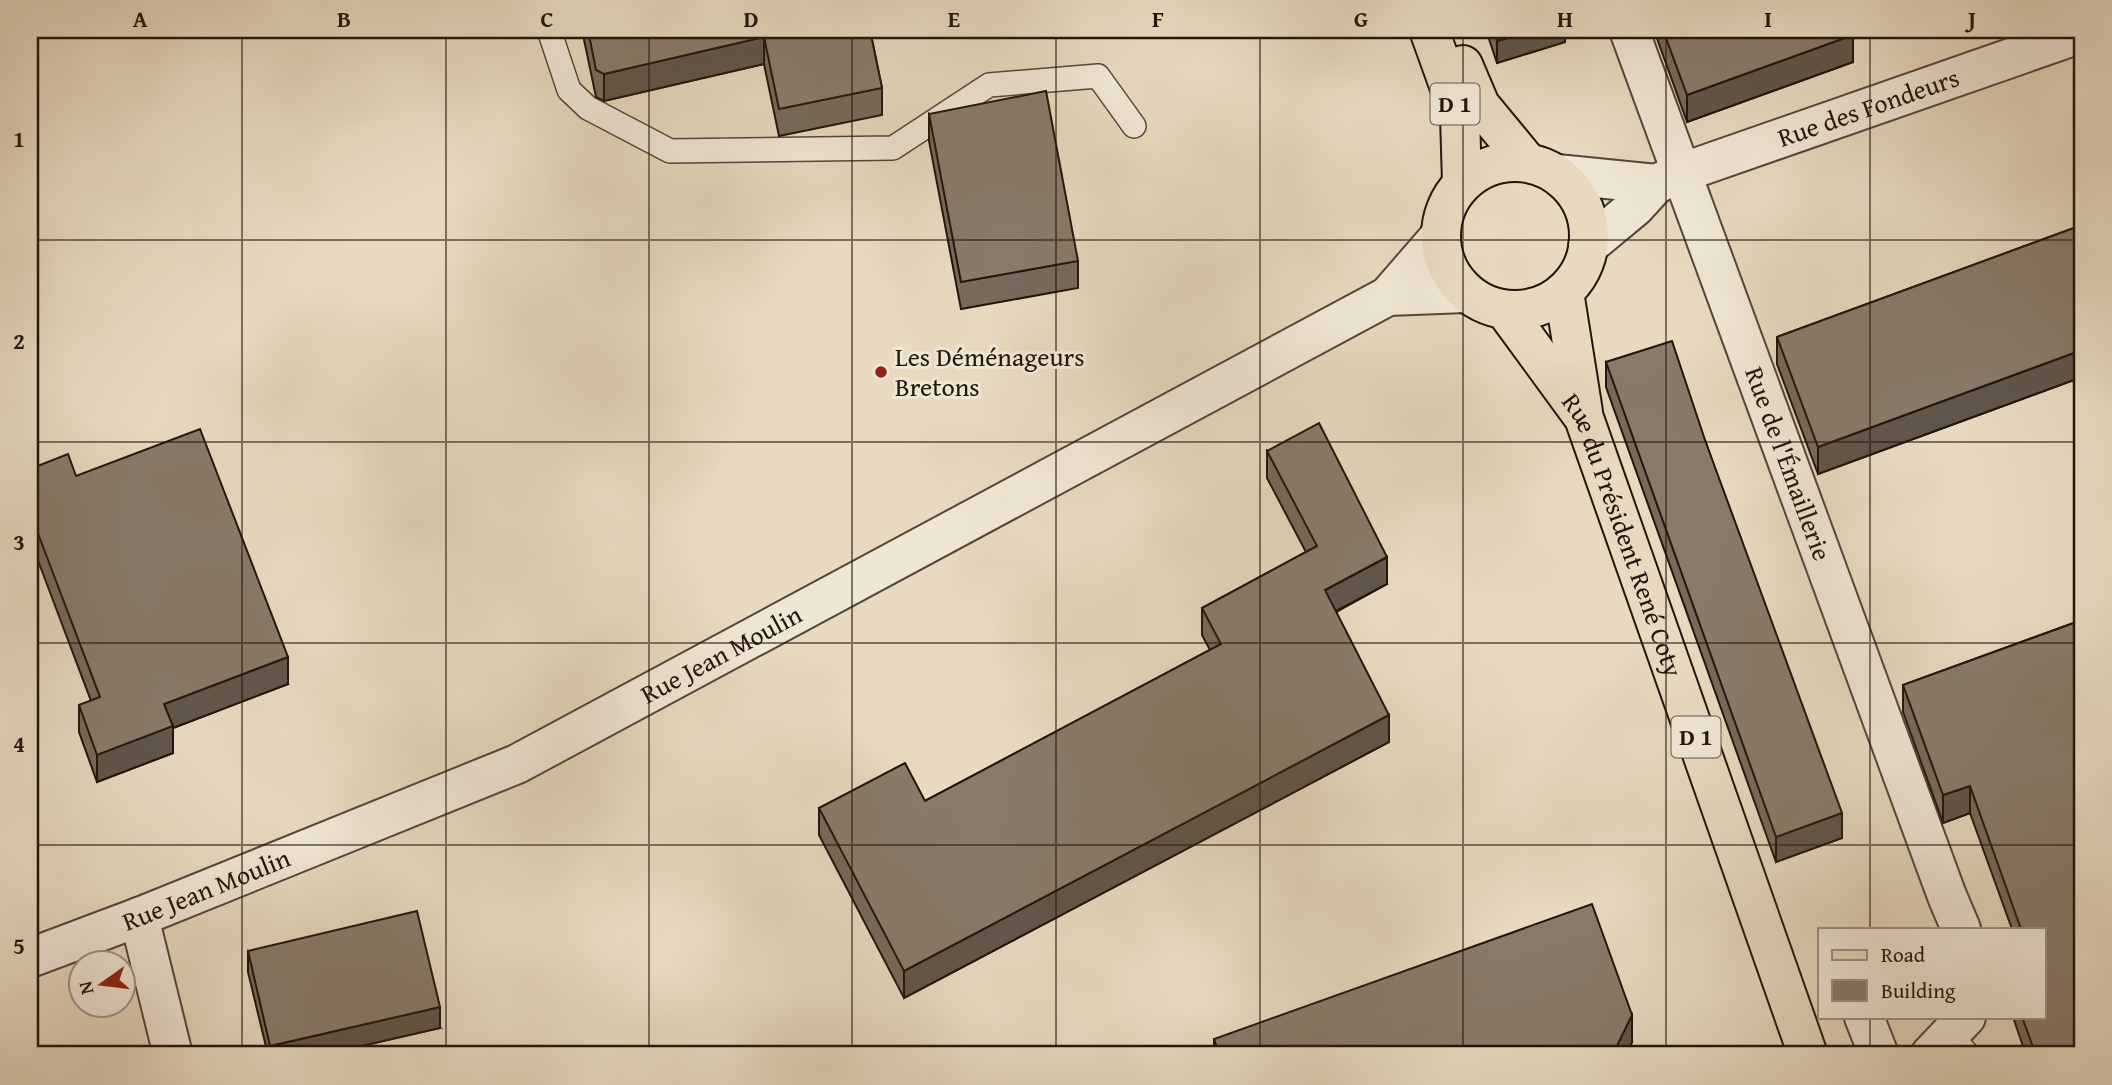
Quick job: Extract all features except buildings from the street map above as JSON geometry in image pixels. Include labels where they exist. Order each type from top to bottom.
[{"type":"main road","name":"D 1","points":[[1429,30],[1460,116],[1462,183]]},
{"type":"main road","name":"D 1","points":[[1450,30],[1480,105],[1542,168]]},
{"type":"main road","points":[[1509,161],[1542,168],[1573,188],[1583,206],[1588,226],[1588,246],[1583,264],[1564,292],[1546,304],[1525,310],[1505,310],[1484,304],[1466,293],[1452,276],[1443,257],[1440,236],[1443,216],[1450,198],[1462,183],[1476,172],[1492,165],[1509,161]]},
{"type":"main road","name":"D 1","points":[[1564,292],[1584,418]]},
{"type":"main road","name":"Rue du Président René Coty","points":[[1505,310],[1584,418],[1808,1055]]},
{"type":"street","name":"Rue de l'Émaillerie","points":[[1629,30],[1669,179],[1951,918]]},
{"type":"street","name":"Rue des Fondeurs","points":[[1669,179],[2082,33]]},
{"type":"street","points":[[1542,168],[1669,179]]},
{"type":"street","points":[[1588,246],[1669,179]]},
{"type":"street","name":"Rue Jean Moulin","points":[[30,958],[139,917],[517,764],[1388,296],[1440,236]]},
{"type":"street","name":"Rue Jean Moulin","points":[[1388,296],[1466,293]]},
{"type":"street","points":[[139,917],[173,1055]]},
{"type":"street","points":[[1864,1018],[1879,1055]]},
{"type":"lane","points":[[549,30],[569,90],[589,108],[670,151],[893,148],[989,85],[1098,76],[1134,126]]},
{"type":"place","name":"Les Déménageurs Bretons","points":[[881,372]]}]
